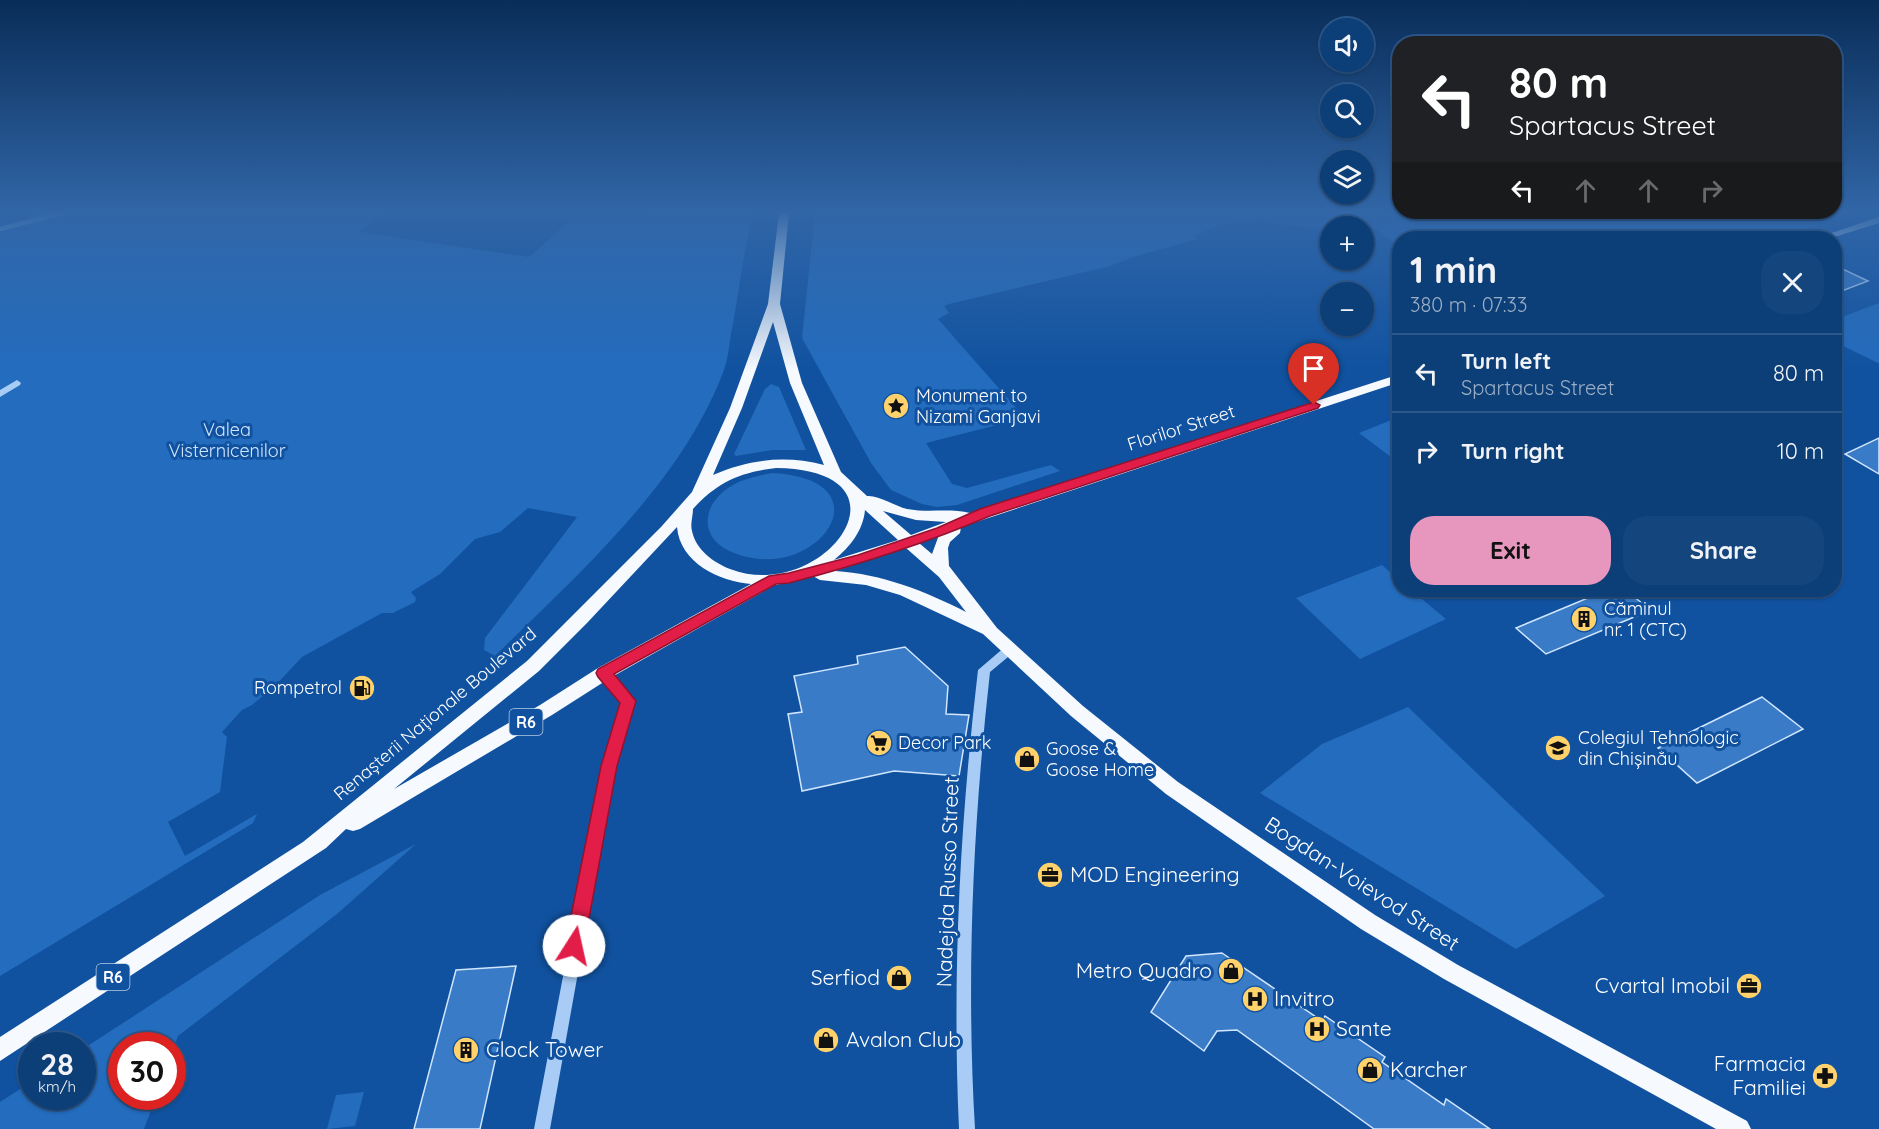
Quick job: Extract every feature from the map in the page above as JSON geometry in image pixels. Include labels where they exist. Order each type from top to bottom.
[{"type":"main road","points":[[698,494],[736,408],[774,303],[778,266]]},
{"type":"main road","points":[[774,303],[796,383],[836,476]]},
{"type":"main road","name":"Florilor Street","points":[[802,574],[861,559],[974,517],[1392,381]]},
{"type":"main road","points":[[686,509],[698,494],[717,479],[738,469],[764,462],[791,462],[816,466],[836,476],[852,492],[858,509],[856,525],[849,538],[835,551],[802,574]]},
{"type":"main road","name":"Florilor Street","points":[[852,492],[908,515],[933,518],[974,517]]},
{"type":"main road","name":"Bogdan-Voievod Street","points":[[852,492],[944,573],[991,632],[1077,711],[1172,788],[1368,922],[1528,1016],[1739,1129]]},
{"type":"main road","name":"R6","points":[[686,509],[684,532],[693,552],[712,568],[741,578],[774,579],[802,574]]},
{"type":"main road","name":"Renașterii Naționale Boulevard","points":[[310,847],[532,666],[686,509]]},
{"type":"main road","name":"Florilor Street","points":[[944,573],[938,553],[944,538],[974,517]]},
{"type":"main road","name":"Bogdan-Voievod Street","points":[[802,574],[842,575],[910,590],[991,632]]},
{"type":"main road","name":"Renașterii Naționale Boulevard","points":[[0,1050],[310,847],[546,710],[604,673],[774,579]]},
{"type":"street","points":[[0,394],[17,383]]},
{"type":"street","name":"Nadejda Russo Street","points":[[967,1129],[964,959],[968,840],[979,711],[984,670],[1010,649]]},
{"type":"street","points":[[542,1129],[591,855],[609,766],[628,701],[604,673]]},
{"type":"green space","name":"Valea Visternicenilor","points":[[0,266],[743,266],[724,370],[706,411],[682,451],[625,524],[495,656],[484,650],[485,638],[577,517],[528,508],[500,532],[475,539],[440,574],[411,592],[416,598],[415,602],[393,613],[382,613],[302,657],[274,687],[242,710],[222,732],[227,737],[220,792],[168,822],[185,856],[257,814],[253,823],[0,976]]},
{"type":"green space","points":[[810,266],[1111,266],[949,304],[944,306],[949,313],[938,319],[1025,418],[926,443],[952,484],[967,488],[1051,465],[1060,471],[957,505],[937,507],[922,504],[891,490],[871,463],[802,338]]},
{"type":"green space","points":[[1879,303],[1878,363],[1842,345],[1842,317]]},
{"type":"green space","points":[[771,384],[779,387],[806,450],[772,450],[736,456],[734,454],[765,389]]},
{"type":"green space","points":[[1392,420],[1392,458],[1359,433]]},
{"type":"green space","points":[[772,473],[808,480],[828,493],[834,510],[829,528],[814,544],[792,555],[764,559],[734,553],[722,547],[709,530],[709,511],[714,501],[733,485]]},
{"type":"green space","points":[[1382,565],[1392,574],[1392,597],[1419,597],[1446,619],[1360,659],[1296,598]]},
{"type":"green space","points":[[1408,707],[1605,896],[1516,949],[1260,793],[1322,744]]},
{"type":"green space","points":[[416,844],[337,914],[183,1032],[109,1032],[320,895]]},
{"type":"green space","points":[[108,1033],[108,1110],[151,1110],[144,1129],[0,1129],[0,1102],[18,1090],[18,1110],[96,1110],[96,1041]]},
{"type":"green space","points":[[364,1092],[355,1126],[327,1129],[336,1095]]},
{"type":"building","points":[[1842,269],[1868,281],[1842,291]]},
{"type":"building","points":[[1879,438],[1879,474],[1845,454]]},
{"type":"building","name":"Căminul nr. 1 (CTC)","points":[[1590,597],[1634,597],[1651,610],[1546,654],[1516,628]]},
{"type":"building","name":"Decor Park","points":[[905,647],[948,686],[946,714],[969,715],[959,776],[894,771],[802,791],[788,714],[802,712],[794,676],[858,664],[857,656]]},
{"type":"building","points":[[1762,697],[1803,729],[1697,783],[1658,748]]},
{"type":"building","points":[[1222,953],[1322,1021],[1325,1016],[1385,1057],[1382,1062],[1444,1105],[1446,1099],[1490,1129],[1374,1129],[1237,1030],[1217,1031],[1204,1051],[1151,1012],[1186,956]]},
{"type":"building","name":"Clock Tower","points":[[516,966],[480,1129],[414,1129],[456,970]]},
{"type":"place","name":"Monument to Nizami Ganjavi","points":[[896,406]]},
{"type":"place","name":"Căminul nr. 1 (CTC)","points":[[1584,619]]},
{"type":"place","name":"Rompetrol","points":[[362,688]]},
{"type":"place","name":"Decor Park","points":[[879,743]]},
{"type":"place","name":"Colegiul Tehnologic din Chișinău","points":[[1558,748]]},
{"type":"place","name":"Goose & Goose Home","points":[[1027,759]]},
{"type":"place","name":"MOD Engineering","points":[[1050,875]]},
{"type":"place","name":"Metro Quadro","points":[[1231,971]]},
{"type":"place","name":"Serfiod","points":[[899,978]]},
{"type":"place","name":"Cvartal Imobil","points":[[1749,986]]},
{"type":"place","name":"Invitro","points":[[1255,999]]},
{"type":"place","name":"Sante","points":[[1317,1029]]},
{"type":"place","name":"Avalon Club","points":[[826,1040]]},
{"type":"place","name":"Clock Tower","points":[[466,1050]]},
{"type":"place","name":"Karcher","points":[[1370,1070]]},
{"type":"place","name":"Farmacia Familiei","points":[[1825,1076]]},
{"type":"route","points":[[574,946],[609,766],[628,701],[604,673],[774,579],[789,578],[861,559],[1085,479],[1314,405]]}]
